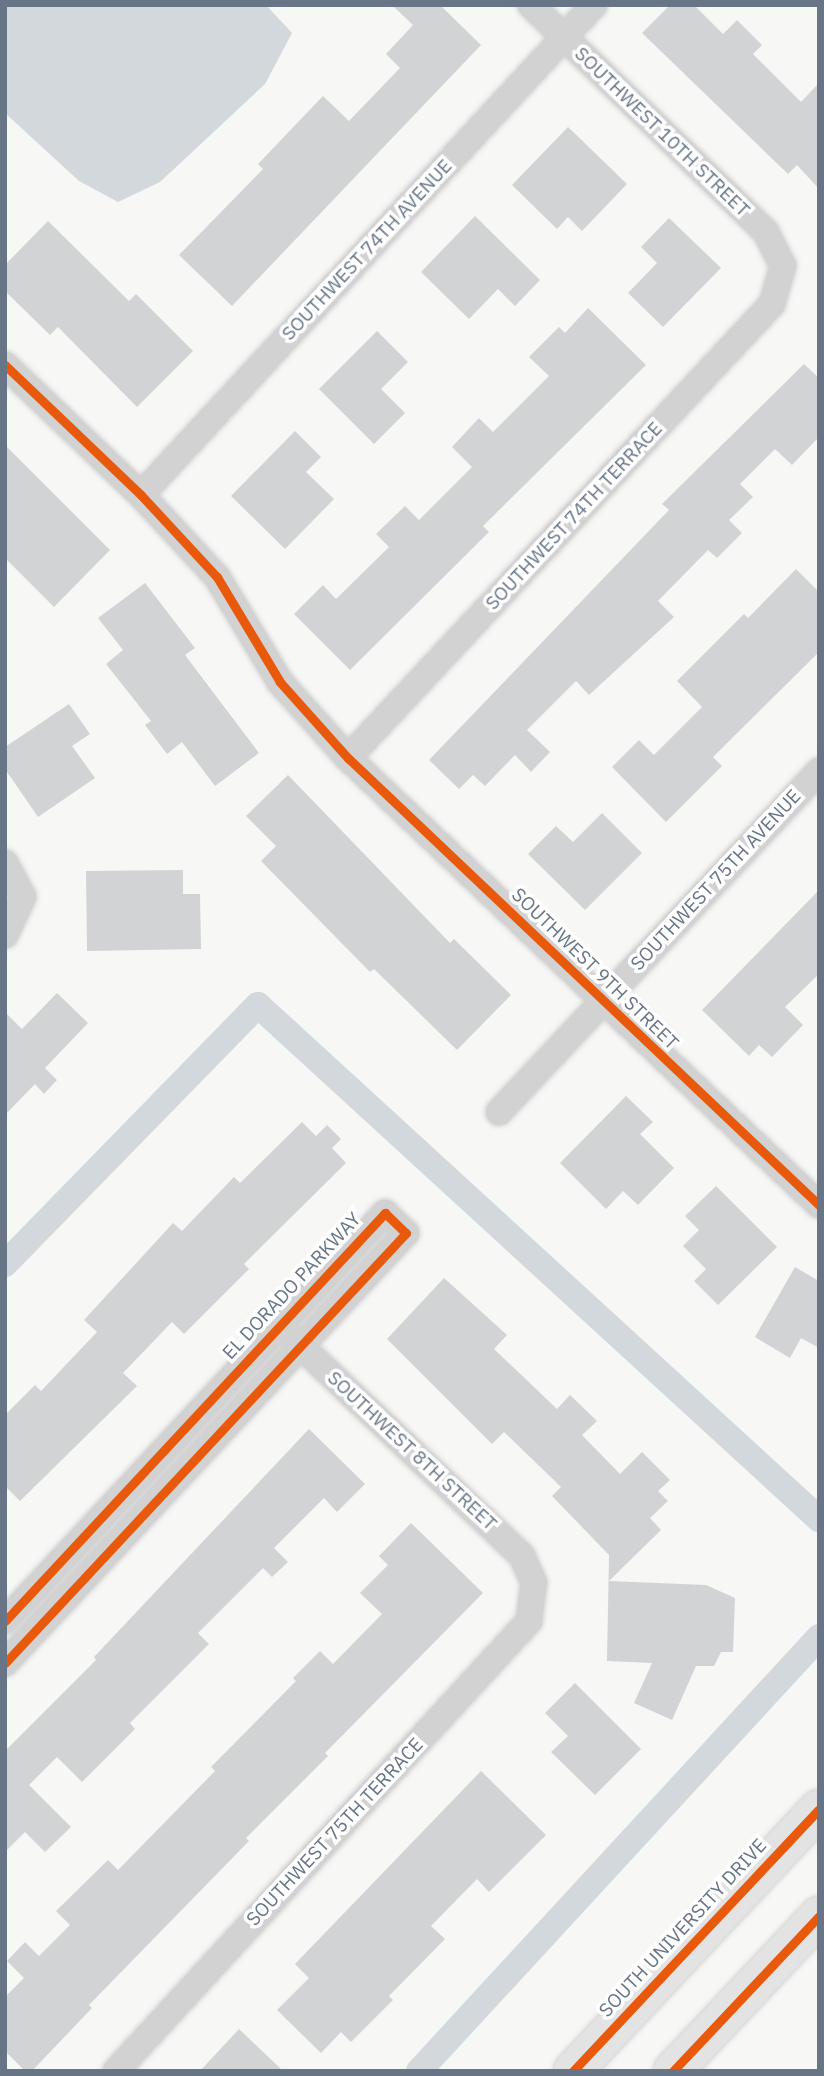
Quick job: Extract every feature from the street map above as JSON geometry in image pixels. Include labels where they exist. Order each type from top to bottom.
[{"type":"main road","name":"SOUTH UNIVERSITY DRIVE","points":[[573,2071],[819,1809]]},
{"type":"main road","points":[[673,2071],[819,1916]]},
{"type":"street","name":"SOUTHWEST 10TH STREET","points":[[531,5],[766,232],[783,265]]},
{"type":"street","name":"SOUTHWEST 74TH AVENUE","points":[[141,495],[594,5]]},
{"type":"street","name":"SOUTHWEST 74TH TERRACE","points":[[348,758],[772,303],[783,265]]},
{"type":"street","points":[[5,365],[141,495]]},
{"type":"street","name":"SOUTHWEST 9TH STREET","points":[[141,495],[217,577],[280,682],[348,758],[819,1205]]},
{"type":"street","name":"SOUTHWEST 75TH AVENUE","points":[[499,1112],[819,771]]},
{"type":"street","points":[[5,863],[23,897],[5,935]]},
{"type":"street","name":"EL DORADO PARKWAY","points":[[5,1621],[386,1213],[406,1233],[303,1348],[5,1663]]},
{"type":"street","name":"SOUTHWEST 8TH STREET","points":[[279,1326],[522,1556],[534,1583]]},
{"type":"street","name":"SOUTHWEST 75TH TERRACE","points":[[116,2071],[529,1621],[534,1583]]},
{"type":"shaded area","points":[[5,5],[266,5],[292,33],[265,84],[160,182],[118,202],[79,181],[5,113]]},
{"type":"building","points":[[392,5],[440,5],[481,45],[232,306],[179,255],[263,169],[258,164],[323,96],[349,121],[400,68],[386,54],[413,25]]},
{"type":"building","points":[[670,5],[694,5],[723,34],[737,20],[762,45],[753,54],[801,102],[819,83],[819,189],[797,165],[788,174],[642,33]]},
{"type":"building","points":[[568,127],[627,184],[582,231],[568,217],[557,229],[512,185]]},
{"type":"building","points":[[475,216],[540,280],[515,306],[498,289],[469,319],[421,272]]},
{"type":"building","points":[[669,218],[721,268],[663,327],[628,293],[657,263],[641,247]]},
{"type":"building","points":[[48,221],[129,301],[136,294],[193,351],[137,407],[58,327],[50,335],[5,291],[5,265]]},
{"type":"building","points":[[588,308],[646,365],[483,526],[489,532],[350,670],[294,614],[323,585],[336,599],[389,547],[376,534],[405,506],[419,520],[472,467],[452,447],[479,418],[493,432],[549,376],[529,357],[559,327],[565,333]]},
{"type":"building","points":[[377,331],[408,362],[381,389],[405,413],[374,444],[319,389]]},
{"type":"building","points":[[804,364],[819,378],[819,437],[792,465],[775,449],[740,484],[753,497],[729,520],[742,533],[717,558],[708,550],[658,601],[674,617],[589,695],[576,681],[527,730],[550,752],[531,772],[515,755],[485,786],[473,775],[459,789],[429,760],[669,510],[662,504]]},
{"type":"building","points":[[295,431],[321,457],[306,472],[334,499],[285,549],[231,496]]},
{"type":"building","points":[[5,445],[110,550],[54,607],[5,558]]},
{"type":"building","points":[[796,569],[819,592],[819,652],[713,757],[722,766],[666,822],[612,767],[639,740],[654,755],[702,707],[677,681],[744,614],[748,618]]},
{"type":"building","points":[[145,583],[195,648],[185,655],[259,753],[215,786],[182,742],[167,754],[145,725],[151,721],[106,664],[123,650],[98,618]]},
{"type":"building","points":[[69,704],[90,734],[72,746],[95,778],[38,817],[5,769],[5,747]]},
{"type":"building","points":[[288,775],[450,943],[454,939],[511,995],[457,1050],[374,969],[370,972],[261,861],[276,846],[246,816]]},
{"type":"building","points":[[602,813],[642,853],[585,910],[528,854],[556,826],[573,842]]},
{"type":"building","points":[[183,870],[183,894],[200,894],[201,949],[87,951],[86,871]]},
{"type":"building","points":[[819,890],[819,974],[785,1007],[803,1025],[772,1057],[759,1045],[749,1056],[702,1010]]},
{"type":"building","points":[[57,993],[88,1023],[45,1068],[57,1080],[44,1094],[35,1084],[5,1115],[5,1012],[22,1029]]},
{"type":"building","points":[[626,1096],[653,1122],[640,1134],[674,1168],[638,1205],[623,1191],[606,1209],[560,1163]]},
{"type":"building","points":[[302,1122],[316,1136],[327,1125],[341,1139],[332,1148],[346,1163],[244,1264],[249,1269],[184,1334],[172,1322],[123,1373],[137,1386],[20,1501],[5,1486],[5,1415],[35,1385],[41,1391],[97,1332],[84,1320],[173,1223],[182,1231],[234,1177],[240,1183]]},
{"type":"building","points":[[716,1186],[777,1247],[718,1305],[694,1281],[706,1269],[683,1246],[699,1230],[685,1216]]},
{"type":"building","points":[[795,1267],[819,1281],[819,1348],[801,1338],[790,1358],[755,1337]]},
{"type":"building","points":[[444,1278],[507,1335],[494,1349],[557,1409],[570,1395],[597,1421],[582,1435],[620,1474],[642,1452],[670,1480],[658,1491],[668,1501],[650,1518],[661,1530],[609,1581],[706,1585],[735,1598],[733,1652],[721,1652],[714,1666],[696,1666],[672,1720],[634,1703],[652,1663],[607,1661],[609,1555],[552,1496],[561,1487],[504,1432],[492,1444],[387,1339]]},
{"type":"building","points":[[309,1429],[365,1484],[337,1512],[324,1498],[274,1548],[288,1562],[272,1577],[263,1568],[198,1633],[209,1644],[130,1723],[135,1729],[82,1782],[57,1757],[29,1785],[71,1827],[45,1852],[25,1832],[5,1852],[5,1751],[96,1660],[94,1657]]},
{"type":"building","points":[[411,1523],[483,1593],[325,1753],[328,1756],[246,1838],[249,1841],[89,2005],[92,2008],[32,2071],[25,2071],[5,2051],[5,1997],[24,1978],[7,1961],[25,1942],[39,1956],[70,1925],[56,1911],[108,1860],[118,1870],[215,1771],[211,1767],[296,1681],[293,1678],[320,1651],[333,1664],[382,1614],[360,1593],[388,1565],[379,1556]]},
{"type":"building","points":[[575,1683],[641,1749],[595,1795],[551,1752],[568,1736],[545,1713]]},
{"type":"building","points":[[481,1771],[546,1835],[489,1892],[477,1879],[431,1926],[445,1939],[389,1996],[393,2000],[351,2042],[341,2032],[321,2053],[277,2010],[309,1978],[295,1964]]},
{"type":"building","points":[[239,2029],[283,2071],[200,2071]]},
{"type":"waterway","points":[[5,1264],[258,1005],[819,1519]]},
{"type":"waterway","points":[[419,2071],[819,1637]]},
{"type":"cycle path","points":[[5,365],[141,495],[217,577],[280,682],[348,758],[819,1205]]},
{"type":"cycle path","points":[[5,1621],[385,1213],[406,1233],[5,1663]]},
{"type":"cycle path","points":[[573,2071],[819,1809]]},
{"type":"cycle path","points":[[673,2071],[819,1916]]}]
